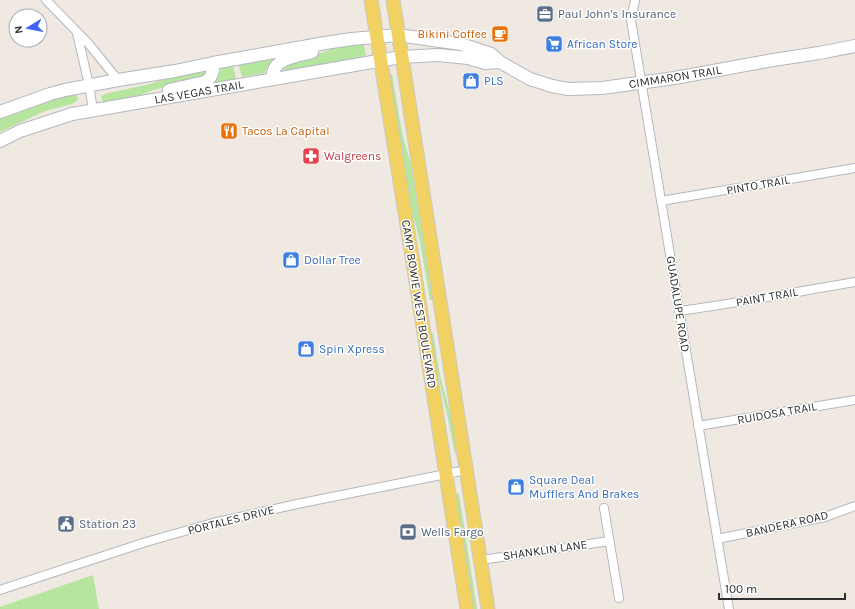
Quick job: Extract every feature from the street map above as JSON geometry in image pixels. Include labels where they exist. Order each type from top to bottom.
[{"type":"main road","name":"CAMP BOWIE WEST BOULEVARD","points":[[371,0],[467,609]]},
{"type":"main road","name":"CAMP BOWIE WEST BOULEVARD","points":[[393,0],[488,609]]},
{"type":"main road","name":"LAS VEGAS TRAIL","points":[[0,112],[50,94],[89,85],[175,71],[325,43],[376,36],[398,35]]},
{"type":"main road","name":"CIMMARON TRAIL","points":[[398,35],[461,44],[491,54],[500,62],[530,79],[568,89],[602,88],[675,78],[855,46]]},
{"type":"main road","points":[[272,79],[273,72],[277,65],[281,62],[316,51],[322,48],[325,43]]},
{"type":"main road","points":[[401,57],[438,54],[468,58],[485,64],[500,62]]},
{"type":"main road","name":"LAS VEGAS TRAIL","points":[[0,141],[20,131],[72,114],[401,57]]},
{"type":"main road","points":[[160,99],[166,91],[209,80],[213,63]]},
{"type":"main road","points":[[421,316],[441,312]]},
{"type":"street","points":[[47,0],[88,43],[118,80]]},
{"type":"street","name":"GUADALUPE ROAD","points":[[635,0],[631,20],[729,609]]},
{"type":"street","points":[[77,32],[93,110]]},
{"type":"street","name":"PINTO TRAIL","points":[[661,201],[855,168]]},
{"type":"street","name":"PAINT TRAIL","points":[[679,311],[855,282]]},
{"type":"street","name":"RUIDOSA TRAIL","points":[[698,426],[855,400]]},
{"type":"street","name":"PORTALES DRIVE","points":[[0,590],[146,542],[214,523],[297,504],[466,470]]},
{"type":"street","name":"BANDERA ROAD","points":[[717,539],[825,517],[855,506]]},
{"type":"street","points":[[604,508],[619,598]]},
{"type":"street","name":"SHANKLIN LANE","points":[[481,560],[610,541]]},
{"type":"green space","points":[[359,43],[364,45],[366,56],[287,70],[283,69],[283,67],[302,58],[331,49]]},
{"type":"green space","points":[[273,59],[264,73],[242,77],[239,66],[240,64]]},
{"type":"green space","points":[[233,66],[236,79],[208,84],[224,67]]},
{"type":"green space","points":[[208,71],[207,75],[199,79],[153,90],[142,95],[103,102],[101,96],[150,84],[177,75]]},
{"type":"green space","points":[[389,74],[392,74],[402,133],[411,165],[433,300],[430,300],[420,242],[411,207]]},
{"type":"green space","points":[[76,94],[78,100],[72,104],[45,111],[0,132],[0,118],[44,101]]},
{"type":"green space","points":[[430,333],[433,333],[440,375],[451,417],[457,454],[455,454]]},
{"type":"green space","points":[[456,494],[459,494],[477,609],[474,609]]},
{"type":"green space","points":[[93,575],[99,609],[0,609],[0,607]]},
{"type":"place","name":"Paul John's Insurance","points":[[545,14]]},
{"type":"place","name":"Bikini Coffee","points":[[500,34]]},
{"type":"place","name":"African Store","points":[[554,44]]},
{"type":"place","name":"PLS","points":[[471,81]]},
{"type":"place","name":"Tacos La Capital","points":[[229,131]]},
{"type":"place","name":"Walgreens","points":[[311,156]]},
{"type":"place","name":"Dollar Tree","points":[[291,260]]},
{"type":"place","name":"Spin Xpress","points":[[306,349]]},
{"type":"place","name":"Square Deal Mufflers And Brakes","points":[[516,487]]},
{"type":"place","name":"Station 23","points":[[66,524]]},
{"type":"place","name":"Wells Fargo","points":[[408,532]]}]
